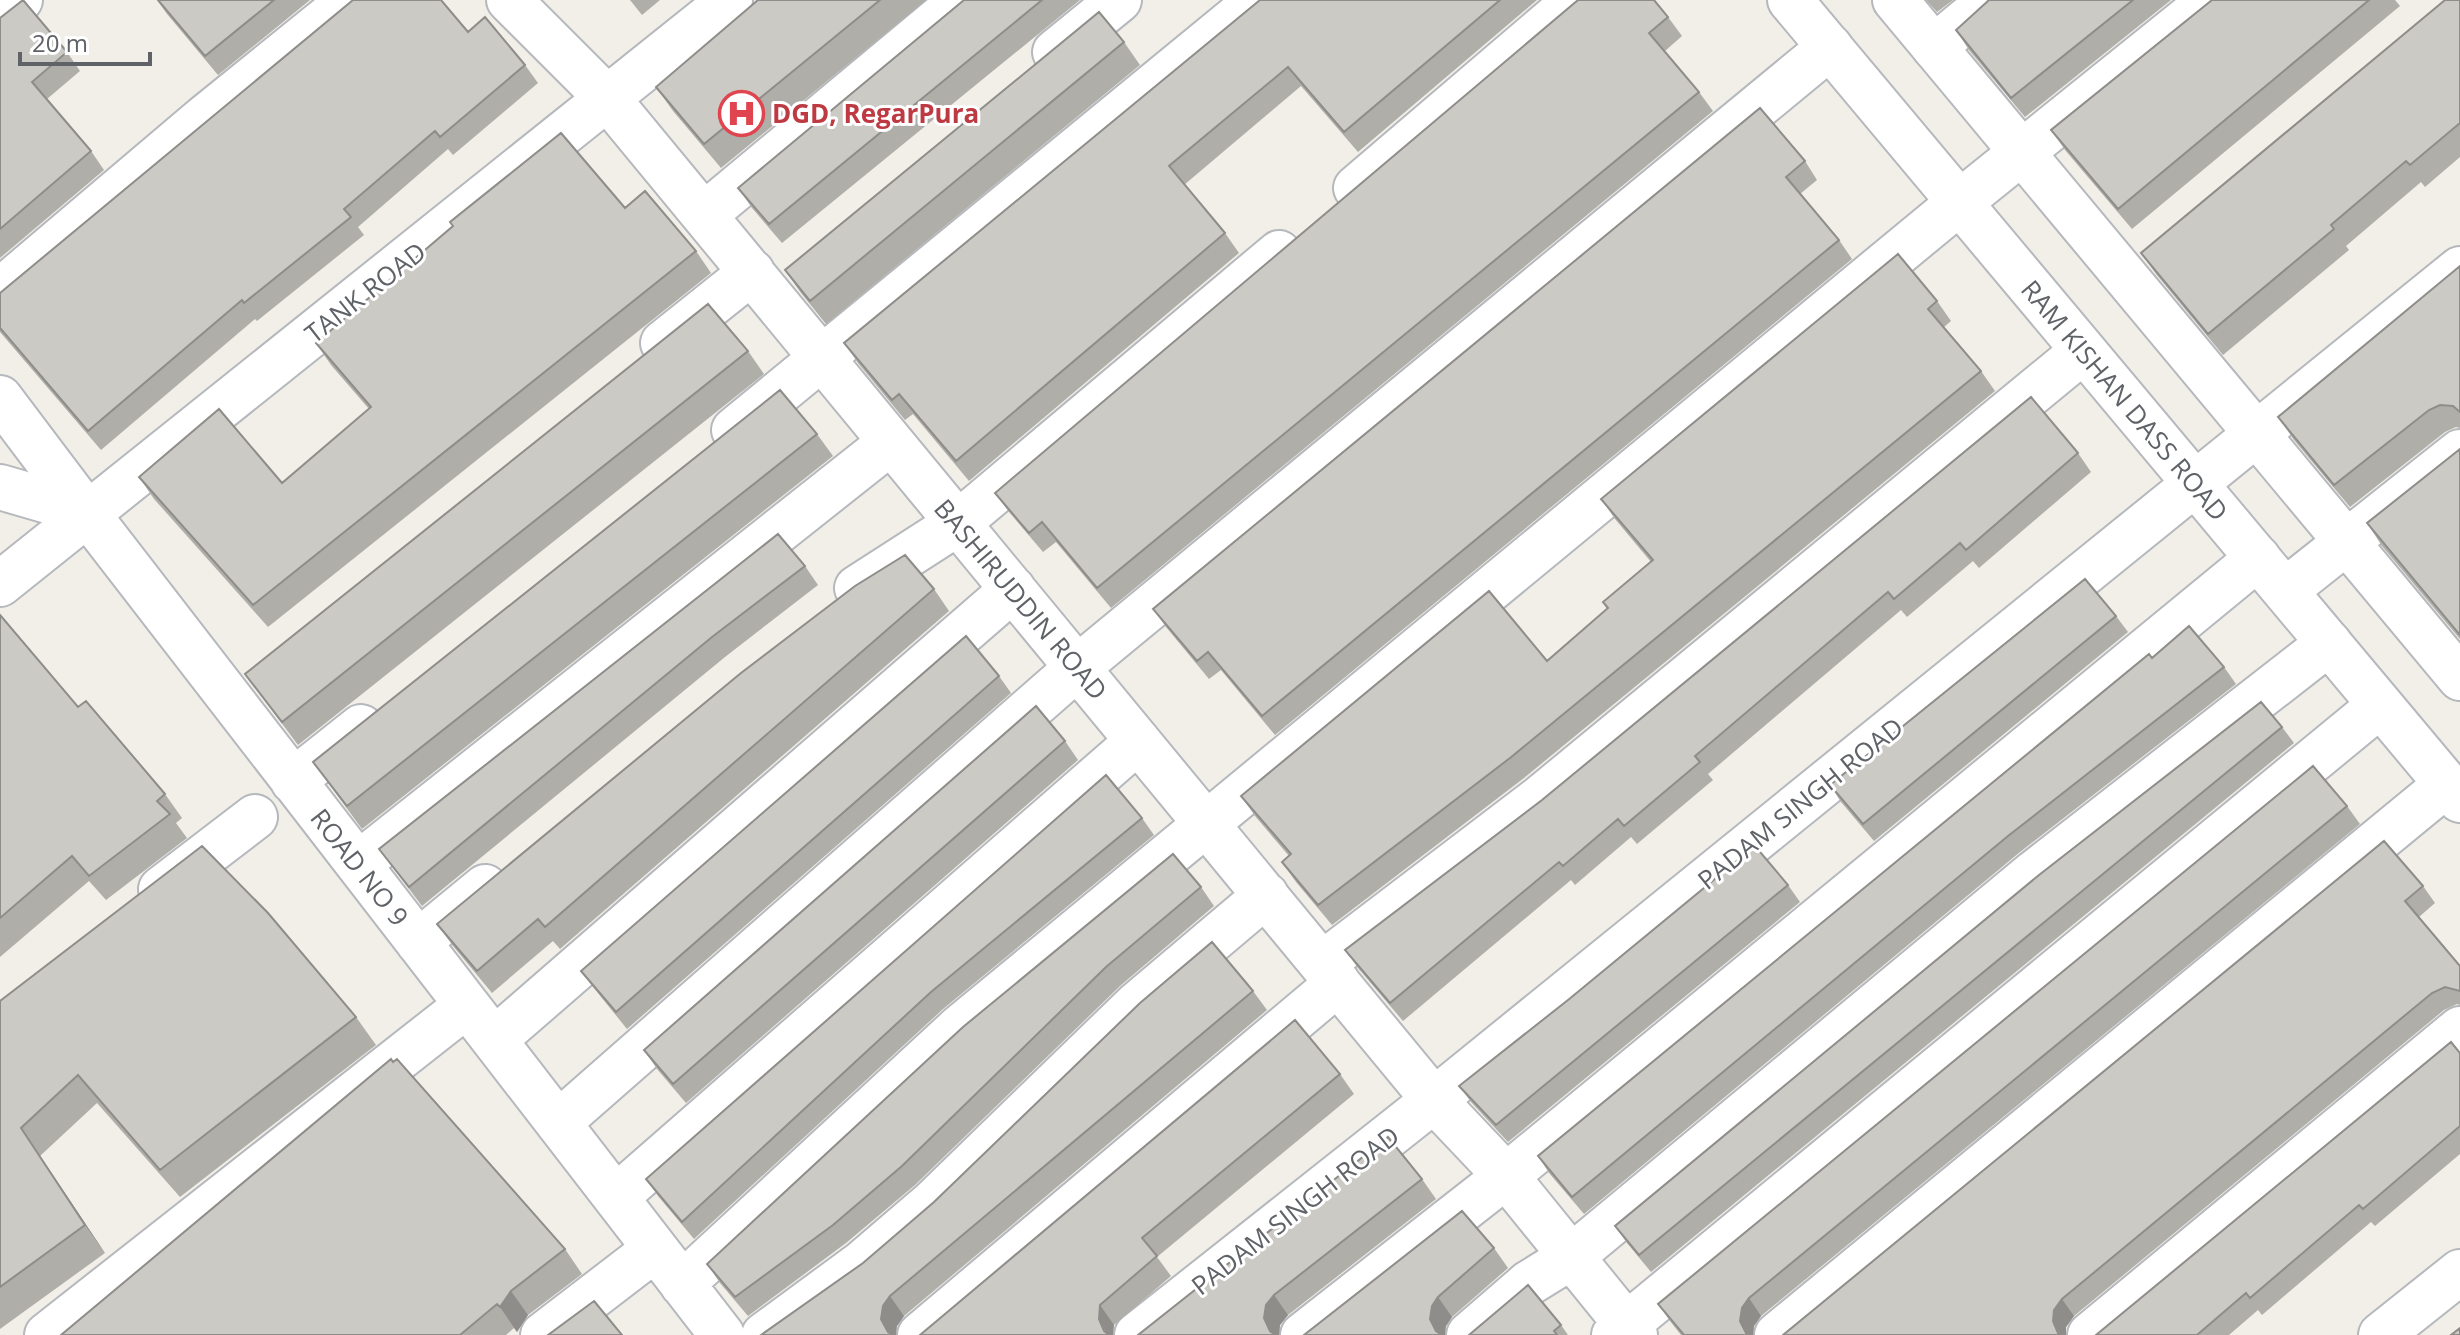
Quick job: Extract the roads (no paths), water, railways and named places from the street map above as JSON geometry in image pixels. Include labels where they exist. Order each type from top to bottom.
[{"type":"street","points":[[0,16],[20,0]]},
{"type":"street","points":[[0,291],[204,118],[350,0]]},
{"type":"street","name":"TANK ROAD","points":[[0,584],[86,512],[730,0]]},
{"type":"street","points":[[704,215],[962,0]]},
{"type":"street","points":[[1021,80],[1119,0]]},
{"type":"street","points":[[698,459],[1258,0]]},
{"type":"street","points":[[821,614],[958,523],[1576,0]]},
{"type":"street","name":"RAM KISHAN DASS ROAD","points":[[1790,0],[2192,484],[2272,574],[2453,792]]},
{"type":"street","points":[[1895,0],[2254,433],[2453,657]]},
{"type":"street","points":[[1934,47],[1991,0]]},
{"type":"street","points":[[682,1284],[960,1027],[1960,202],[2211,0]]},
{"type":"street","name":"BASHIRUDDIN ROAD","points":[[512,1],[608,99],[1434,1100],[1506,1176],[1571,1257],[1625,1332]]},
{"type":"street","points":[[558,1123],[1078,667],[1830,47]]},
{"type":"street","points":[[2120,272],[2157,242]]},
{"type":"street","points":[[629,370],[759,281],[802,260]]},
{"type":"street","name":"PADAM SINGH ROAD","points":[[1137,1335],[1434,1100],[2460,269]]},
{"type":"street","points":[[920,1335],[1330,973],[2083,351]]},
{"type":"street","name":"ROAD NO 9","points":[[0,398],[722,1335]]},
{"type":"street","points":[[358,864],[891,442]]},
{"type":"street","points":[[1303,1335],[2272,574],[2349,541],[2460,452]]},
{"type":"street","points":[[0,487],[86,512]]},
{"type":"street","points":[[494,1040],[1013,589]]},
{"type":"street","points":[[1469,1335],[1529,1283],[1571,1257],[2035,872],[2329,643]]},
{"type":"street","points":[[226,693],[262,664]]},
{"type":"street","points":[[293,781],[391,703]]},
{"type":"street","points":[[1625,1332],[2379,706]]},
{"type":"street","points":[[616,1197],[1138,741]]},
{"type":"street","points":[[1777,1335],[2453,792]]},
{"type":"street","points":[[133,910],[255,817]]},
{"type":"street","points":[[418,942],[514,863]]},
{"type":"street","points":[[764,1335],[862,1263],[932,1203],[1137,1004],[1266,895]]},
{"type":"street","points":[[47,1335],[467,1005]]},
{"type":"street","points":[[2090,1335],[2460,1029]]},
{"type":"street","points":[[543,1335],[655,1249]]},
{"type":"street","points":[[2381,1335],[2460,1272]]},
{"type":"place","name":"DGD, RegarPura","points":[[741,113]]}]
